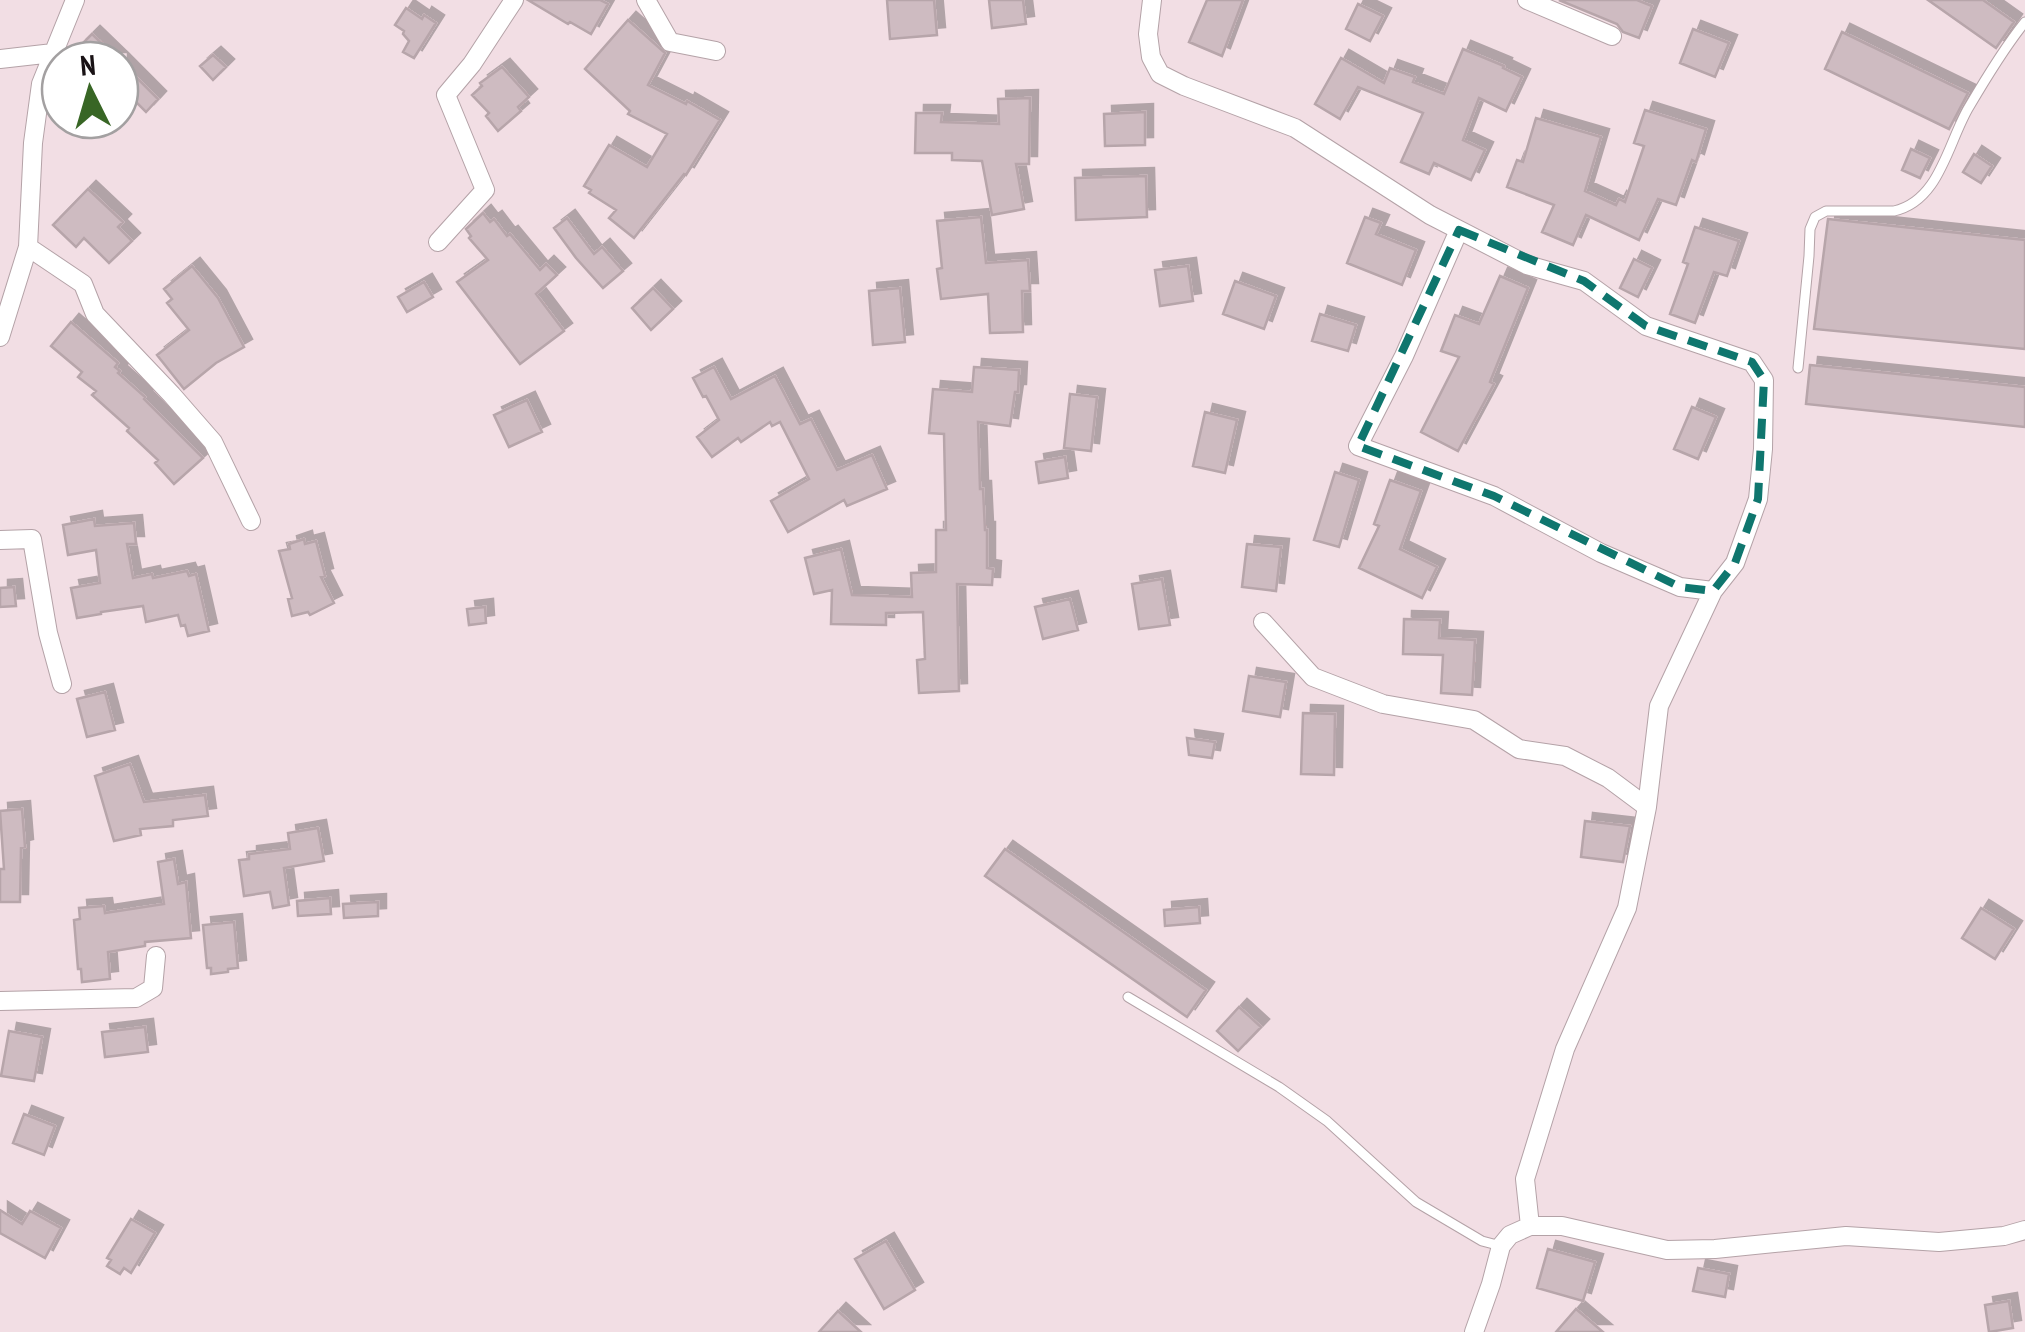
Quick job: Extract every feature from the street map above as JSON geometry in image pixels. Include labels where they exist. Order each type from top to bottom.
[{"type":"street","points":[[57,40],[75,0]]},
{"type":"street","points":[[438,242],[485,190],[446,95],[472,64],[514,0]]},
{"type":"street","points":[[646,0],[670,42],[716,51]]},
{"type":"street","points":[[1152,0],[1150,57],[1160,74],[1295,128],[1430,216],[1527,265],[1584,281],[1646,326],[1752,362],[1764,380],[1758,500],[1735,562],[1713,591],[1658,706],[1647,807],[1627,908],[1565,1049],[1525,1180],[1530,1226]]},
{"type":"street","points":[[1527,0],[1612,36]]},
{"type":"street","points":[[0,59],[40,54]]},
{"type":"street","points":[[0,337],[28,247],[33,144],[40,97]]},
{"type":"street","points":[[1458,230],[1404,356],[1358,446],[1494,496],[1601,553],[1680,587],[1713,591]]},
{"type":"street","points":[[28,247],[83,284],[95,314],[213,442],[251,521]]},
{"type":"street","points":[[0,540],[32,539],[48,633],[62,684]]},
{"type":"street","points":[[1262,622],[1313,678],[1383,704],[1474,720],[1519,748],[1565,756],[1608,778],[1647,807]]},
{"type":"street","points":[[0,1001],[136,998],[152,988],[156,956]]},
{"type":"street","points":[[1474,1332],[1501,1246],[1510,1235],[1530,1226],[1562,1226],[1667,1250],[1846,1236],[1939,1242],[2004,1236],[2025,1230]]},
{"type":"lane","points":[[1798,368],[1808,240],[1815,217],[1826,211],[1894,211],[1915,202],[1937,176],[1967,110],[2025,22]]},
{"type":"lane","points":[[1128,997],[1278,1086],[1328,1121],[1416,1202],[1482,1242],[1501,1246]]},
{"type":"highlighted area","points":[[1459,230],[1584,281],[1646,326],[1752,362],[1764,380],[1758,499],[1735,563],[1713,591],[1680,587],[1494,496],[1358,446]]},
{"type":"building","points":[[528,0],[600,0],[608,4],[591,34]]},
{"type":"building","points":[[887,0],[934,0],[937,35],[890,39]]},
{"type":"building","points":[[989,0],[1023,0],[1026,24],[992,28]]},
{"type":"building","points":[[1207,0],[1243,0],[1222,56],[1189,42]]},
{"type":"building","points":[[1559,0],[1637,0],[1652,6],[1639,38],[1623,32],[1617,24]]},
{"type":"building","points":[[1928,0],[1983,0],[2014,22],[1996,48]]},
{"type":"building","points":[[1358,4],[1383,16],[1370,41],[1346,29]]},
{"type":"building","points":[[406,8],[436,23],[414,58],[403,52],[409,41],[395,25]]},
{"type":"building","points":[[628,20],[665,53],[648,85],[720,120],[686,175],[634,238],[609,218],[616,210],[584,186],[609,145],[647,167],[667,134],[628,114],[630,111],[585,69]]},
{"type":"building","points":[[1693,29],[1729,43],[1715,77],[1680,63]]},
{"type":"building","points":[[1842,32],[1968,93],[1949,129],[1825,69]]},
{"type":"building","points":[[1463,49],[1522,77],[1506,111],[1479,98],[1463,140],[1485,150],[1471,180],[1434,163],[1429,174],[1401,162],[1423,113],[1358,87],[1340,119],[1315,104],[1341,58],[1384,83],[1390,68],[1444,94]]},
{"type":"building","points":[[213,55],[226,67],[213,80],[200,66]]},
{"type":"building","points":[[502,67],[529,97],[518,107],[521,111],[498,131],[486,116],[489,113],[472,95],[482,86],[480,83]]},
{"type":"building","points":[[140,81],[158,99],[146,112],[140,106]]},
{"type":"building","points":[[1030,98],[1029,164],[1016,164],[1024,209],[992,215],[982,161],[952,160],[952,153],[915,153],[916,113],[942,113],[941,122],[999,124],[998,99]]},
{"type":"building","points":[[1645,110],[1706,129],[1676,205],[1658,199],[1639,240],[1586,215],[1573,245],[1542,232],[1554,205],[1507,187],[1517,160],[1523,162],[1536,118],[1601,137],[1585,191],[1616,205],[1619,199],[1625,202],[1644,146],[1634,143]]},
{"type":"building","points":[[1145,112],[1145,145],[1105,146],[1104,114]]},
{"type":"building","points":[[1911,149],[1930,158],[1920,178],[1902,170]]},
{"type":"building","points":[[1974,154],[1992,166],[1981,183],[1963,172]]},
{"type":"building","points":[[1146,176],[1147,217],[1076,220],[1075,178]]},
{"type":"building","points":[[88,189],[123,222],[118,227],[132,241],[109,263],[84,238],[76,247],[53,225]]},
{"type":"building","points":[[483,213],[490,222],[494,219],[507,236],[510,234],[540,270],[546,264],[557,275],[536,294],[564,331],[520,364],[457,282],[488,260],[466,229]]},
{"type":"building","points":[[981,217],[986,263],[1028,260],[1030,291],[1022,291],[1023,332],[990,333],[988,294],[941,299],[937,221]]},
{"type":"building","points":[[1365,217],[1381,223],[1376,234],[1416,250],[1402,285],[1347,263]]},
{"type":"building","points":[[567,218],[594,254],[602,247],[623,271],[603,288],[554,228]]},
{"type":"building","points":[[1828,219],[2025,240],[2025,349],[1814,329]]},
{"type":"building","points":[[1695,227],[1739,241],[1727,276],[1714,272],[1695,323],[1670,314],[1688,264],[1683,262]]},
{"type":"building","points":[[1634,259],[1652,268],[1638,297],[1620,288]]},
{"type":"building","points":[[192,266],[218,298],[244,347],[184,389],[157,355],[189,330],[167,303],[172,299],[164,289]]},
{"type":"building","points":[[1188,266],[1193,301],[1160,306],[1155,270]]},
{"type":"building","points":[[1500,276],[1528,288],[1490,382],[1494,384],[1458,451],[1421,432],[1459,357],[1441,351],[1455,315],[1479,324]]},
{"type":"building","points":[[1235,281],[1276,296],[1264,329],[1223,314]]},
{"type":"building","points":[[424,282],[433,297],[407,312],[398,297]]},
{"type":"building","points":[[653,288],[673,309],[651,330],[632,308]]},
{"type":"building","points":[[900,288],[905,342],[873,345],[869,291]]},
{"type":"building","points":[[1320,314],[1356,325],[1348,351],[1312,341]]},
{"type":"building","points":[[71,322],[118,363],[118,373],[203,458],[174,484],[155,463],[158,460],[127,431],[129,428],[92,395],[96,391],[78,377],[82,372],[51,346]]},
{"type":"building","points":[[1810,365],[2025,387],[2025,427],[1806,404]]},
{"type":"building","points":[[714,367],[731,399],[775,376],[800,424],[811,419],[837,470],[872,455],[887,489],[847,506],[844,500],[788,532],[771,501],[809,479],[780,422],[772,426],[770,422],[741,442],[738,438],[712,457],[697,437],[719,420],[693,378]]},
{"type":"building","points":[[974,367],[1019,370],[1010,426],[978,422],[980,489],[992,585],[957,584],[959,691],[919,693],[917,660],[925,659],[923,612],[886,613],[886,625],[831,624],[832,590],[814,594],[805,558],[841,549],[852,595],[912,597],[911,573],[936,572],[936,530],[946,530],[944,434],[929,433],[933,389],[972,392]]},
{"type":"building","points":[[1070,394],[1097,397],[1091,451],[1064,448]]},
{"type":"building","points":[[527,400],[542,432],[509,447],[494,415]]},
{"type":"building","points":[[1692,407],[1716,417],[1698,459],[1674,449]]},
{"type":"building","points":[[1205,412],[1237,420],[1225,473],[1193,466]]},
{"type":"building","points":[[1065,457],[1068,478],[1039,483],[1036,462]]},
{"type":"building","points":[[1335,472],[1359,480],[1339,547],[1314,540]]},
{"type":"building","points":[[1390,480],[1421,491],[1400,549],[1437,567],[1422,598],[1359,568],[1379,526],[1374,524]]},
{"type":"building","points":[[94,519],[95,526],[134,523],[136,544],[127,544],[133,578],[187,571],[189,576],[196,574],[209,631],[188,636],[178,615],[146,622],[143,606],[77,618],[71,588],[100,583],[96,550],[68,555],[63,525]]},
{"type":"building","points":[[304,539],[305,544],[316,541],[325,576],[321,577],[334,603],[310,615],[308,612],[292,616],[288,599],[292,598],[279,551]]},
{"type":"building","points":[[1247,544],[1281,547],[1276,591],[1242,587]]},
{"type":"building","points":[[1162,579],[1170,625],[1139,629],[1132,584]]},
{"type":"building","points":[[14,587],[16,606],[0,607],[0,588]]},
{"type":"building","points":[[1070,599],[1078,630],[1043,639],[1035,607]]},
{"type":"building","points":[[485,607],[486,623],[469,625],[467,609]]},
{"type":"building","points":[[1404,619],[1440,620],[1439,638],[1475,640],[1472,695],[1441,693],[1443,655],[1403,654]]},
{"type":"building","points":[[1249,676],[1286,682],[1280,717],[1243,711]]},
{"type":"building","points":[[105,692],[115,730],[87,737],[77,699]]},
{"type":"building","points":[[1303,713],[1335,714],[1334,775],[1301,774]]},
{"type":"building","points":[[1187,738],[1215,742],[1212,758],[1189,755]]},
{"type":"building","points":[[130,764],[144,802],[205,795],[208,816],[173,820],[173,826],[140,829],[141,835],[114,841],[95,776]]},
{"type":"building","points":[[22,809],[25,847],[21,848],[20,902],[0,902],[0,869],[4,869],[0,811]]},
{"type":"building","points":[[1585,821],[1630,826],[1623,862],[1581,857]]},
{"type":"building","points":[[318,828],[324,861],[284,868],[289,905],[273,908],[270,892],[244,896],[239,860],[249,859],[249,854],[290,849],[288,833]]},
{"type":"building","points":[[1005,849],[1206,990],[1187,1017],[985,876]]},
{"type":"building","points":[[174,859],[178,884],[186,882],[191,938],[145,942],[145,946],[108,952],[110,979],[82,982],[74,920],[80,919],[79,908],[104,906],[105,913],[164,904],[158,862]]},
{"type":"building","points":[[330,898],[331,914],[298,916],[297,901]]},
{"type":"building","points":[[378,902],[378,916],[344,918],[343,904]]},
{"type":"building","points":[[1199,907],[1200,923],[1165,926],[1164,910]]},
{"type":"building","points":[[1981,908],[2014,929],[1995,959],[1962,938]]},
{"type":"building","points":[[234,922],[238,968],[211,974],[203,925]]},
{"type":"building","points":[[1239,1007],[1261,1027],[1238,1051],[1217,1031]]},
{"type":"building","points":[[145,1027],[148,1052],[105,1057],[102,1032]]},
{"type":"building","points":[[9,1031],[42,1037],[34,1081],[1,1076]]},
{"type":"building","points":[[24,1114],[55,1126],[44,1155],[13,1143]]},
{"type":"building","points":[[0,1210],[22,1224],[30,1211],[61,1228],[45,1258],[0,1233]]},
{"type":"building","points":[[131,1219],[155,1233],[131,1273],[124,1268],[120,1274],[107,1266],[111,1260],[107,1258]]},
{"type":"building","points":[[886,1241],[915,1290],[884,1309],[855,1259]]},
{"type":"building","points":[[1548,1249],[1595,1262],[1583,1301],[1537,1288]]},
{"type":"building","points":[[1698,1268],[1729,1274],[1725,1297],[1693,1291]]},
{"type":"building","points":[[2009,1301],[2013,1328],[1989,1332],[1985,1305]]},
{"type":"building","points":[[1576,1309],[1603,1332],[1556,1332]]},
{"type":"building","points":[[838,1311],[861,1332],[819,1332]]}]
